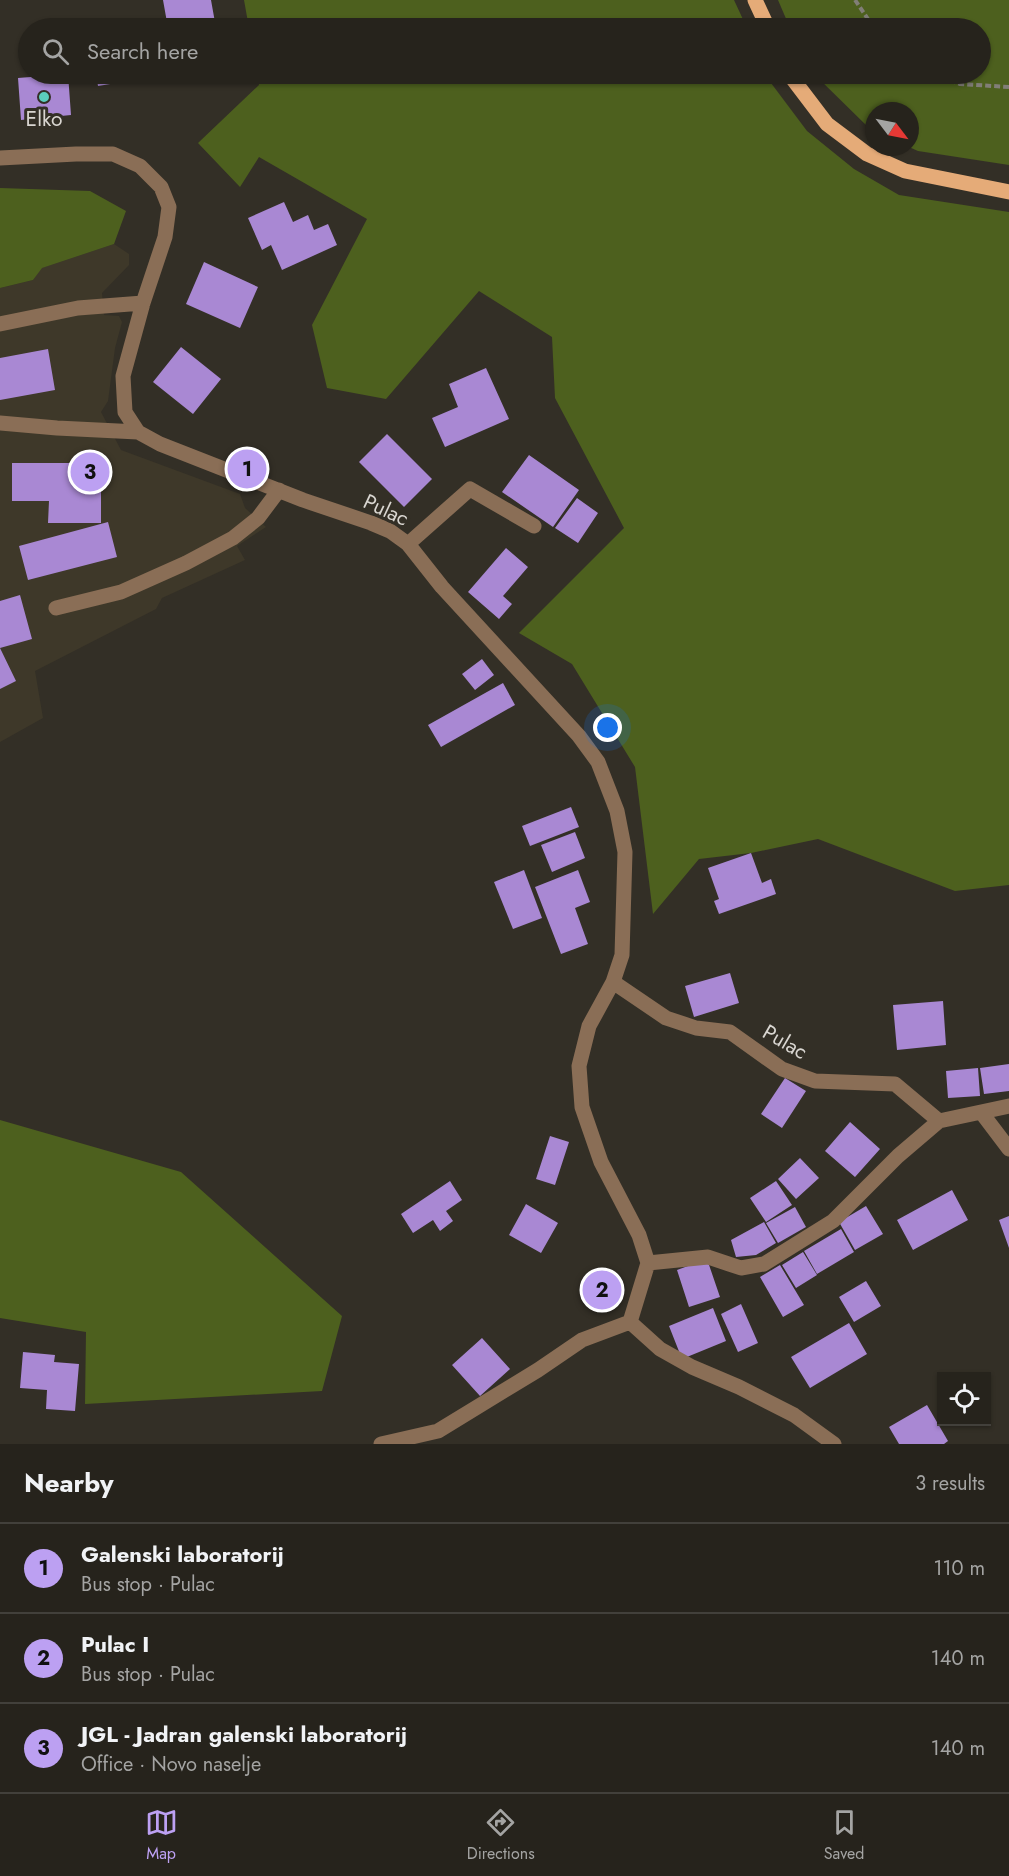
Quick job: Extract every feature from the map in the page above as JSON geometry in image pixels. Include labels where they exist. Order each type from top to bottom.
[{"type":"main road","points":[[755,0],[763,18]]},
{"type":"main road","points":[[797,84],[827,124],[867,154],[905,171],[1009,192]]},
{"type":"street","points":[[0,158],[112,154],[140,166],[161,187],[169,207],[165,237],[143,303],[123,376],[126,412],[138,432]]},
{"type":"street","points":[[0,324],[78,308],[143,303]]},
{"type":"street","points":[[0,423],[138,432]]},
{"type":"street","name":"Pulac","points":[[138,432],[160,444],[390,531],[408,544],[442,587],[579,736],[598,762],[616,811],[624,852],[622,955],[613,982],[589,1026],[579,1066],[582,1107],[601,1162],[639,1235],[648,1263]]},
{"type":"street","points":[[408,544],[470,489],[534,526]]},
{"type":"street","points":[[56,608],[121,592],[186,563],[232,538],[258,518],[279,490]]},
{"type":"street","name":"Pulac","points":[[613,982],[666,1018],[696,1028],[730,1032],[782,1069],[815,1081],[895,1084],[939,1121]]},
{"type":"street","points":[[630,1322],[648,1263],[708,1257],[741,1268],[764,1264],[833,1221],[898,1156],[939,1121],[1009,1106]]},
{"type":"street","points":[[981,1112],[1009,1149]]},
{"type":"street","points":[[630,1322],[660,1349],[692,1367],[740,1387],[794,1415],[819,1439],[834,1444]]},
{"type":"street","points":[[381,1444],[438,1431],[538,1370],[582,1340],[630,1322]]},
{"type":"path","points":[[855,0],[867,18]]},
{"type":"path","points":[[960,84],[1009,87]]},
{"type":"shaded area","points":[[114,244],[129,254],[129,265],[102,293],[104,315],[119,316],[122,322],[115,348],[108,401],[101,412],[121,450],[240,494],[245,508],[266,527],[237,546],[245,560],[162,598],[156,609],[35,671],[43,718],[0,742],[0,288],[33,280],[41,268]]},
{"type":"green space","points":[[244,0],[734,0],[742,18],[247,18]]},
{"type":"green space","points":[[778,0],[1009,0],[1009,165],[919,151],[919,102],[865,102],[865,124],[824,84],[991,84],[991,18],[786,18]]},
{"type":"green space","points":[[772,84],[807,131],[854,169],[899,195],[1009,212],[1009,885],[955,891],[818,839],[751,853],[699,859],[653,914],[635,767],[572,664],[519,633],[624,528],[555,398],[552,337],[479,291],[386,399],[327,388],[312,325],[367,219],[259,157],[240,187],[198,143],[259,85]]},
{"type":"green space","points":[[0,188],[90,191],[126,211],[114,244],[42,268],[33,280],[0,288]]},
{"type":"green space","points":[[0,1120],[181,1172],[342,1316],[322,1391],[85,1404],[86,1332],[0,1318]]},
{"type":"building","points":[[163,0],[211,0],[214,18],[166,18]]},
{"type":"building","name":"Elko","points":[[18,84],[69,84],[71,115],[21,120]]},
{"type":"building","points":[[284,202],[293,222],[308,215],[314,230],[328,224],[337,245],[282,270],[271,245],[262,250],[248,218]]},
{"type":"building","points":[[204,262],[258,287],[240,328],[186,304]]},
{"type":"building","points":[[181,347],[221,379],[193,414],[153,382]]},
{"type":"building","points":[[48,349],[55,390],[0,400],[0,358]]},
{"type":"building","points":[[486,368],[509,419],[445,447],[432,418],[458,407],[449,384]]},
{"type":"building","points":[[387,434],[432,479],[404,507],[359,462]]},
{"type":"building","points":[[529,455],[579,490],[553,527],[502,492]]},
{"type":"building","points":[[12,463],[101,463],[101,523],[48,523],[49,501],[12,501]]},
{"type":"building","points":[[577,498],[598,513],[578,543],[555,528]]},
{"type":"building","points":[[108,522],[117,557],[28,580],[19,546]]},
{"type":"building","points":[[506,548],[528,567],[503,596],[512,604],[499,619],[468,592]]},
{"type":"building","points":[[20,595],[32,639],[0,648],[0,601]]},
{"type":"building","points":[[0,648],[16,681],[0,689]]},
{"type":"building","points":[[482,659],[494,675],[475,690],[462,674]]},
{"type":"building","points":[[503,683],[515,705],[441,747],[428,725]]},
{"type":"building","points":[[571,807],[579,827],[530,846],[522,826]]},
{"type":"building","points":[[575,832],[585,858],[552,872],[541,845]]},
{"type":"building","points":[[751,853],[762,883],[771,879],[776,894],[719,914],[714,901],[719,899],[708,868]]},
{"type":"building","points":[[524,870],[542,918],[513,929],[494,882]]},
{"type":"building","points":[[578,870],[590,902],[575,908],[588,944],[561,954],[535,887]]},
{"type":"building","points":[[730,973],[739,1003],[694,1017],[685,986]]},
{"type":"building","points":[[943,1001],[946,1045],[897,1050],[893,1005]]},
{"type":"building","points":[[1009,1064],[1009,1091],[984,1094],[980,1068]]},
{"type":"building","points":[[978,1068],[980,1096],[948,1098],[946,1071]]},
{"type":"building","points":[[785,1078],[806,1091],[782,1128],[761,1114]]},
{"type":"building","points":[[850,1122],[880,1149],[855,1177],[825,1151]]},
{"type":"building","points":[[550,1136],[569,1142],[555,1185],[536,1179]]},
{"type":"building","points":[[800,1158],[819,1178],[796,1199],[778,1179]]},
{"type":"building","points":[[450,1181],[462,1200],[446,1211],[453,1221],[440,1231],[433,1220],[413,1233],[401,1214]]},
{"type":"building","points":[[776,1181],[792,1205],[766,1222],[750,1198]]},
{"type":"building","points":[[952,1190],[968,1220],[913,1250],[897,1220]]},
{"type":"building","points":[[526,1204],[558,1223],[541,1253],[509,1235]]},
{"type":"building","points":[[866,1206],[883,1234],[855,1250],[839,1222]]},
{"type":"building","points":[[795,1207],[806,1227],[778,1243],[766,1223]]},
{"type":"building","points":[[1009,1216],[1009,1248],[999,1220]]},
{"type":"building","points":[[764,1222],[776,1243],[756,1255],[736,1257],[731,1240]]},
{"type":"building","points":[[841,1229],[854,1252],[817,1274],[804,1251]]},
{"type":"building","points":[[803,1252],[817,1275],[796,1288],[782,1265]]},
{"type":"building","points":[[707,1259],[720,1297],[689,1307],[677,1270]]},
{"type":"building","points":[[780,1265],[804,1305],[783,1317],[760,1277]]},
{"type":"building","points":[[866,1281],[881,1306],[854,1322],[839,1297]]},
{"type":"building","points":[[592,1284],[602,1301],[594,1305],[584,1288]]},
{"type":"building","points":[[741,1304],[758,1343],[738,1352],[721,1314]]},
{"type":"building","points":[[713,1308],[726,1341],[682,1359],[669,1326]]},
{"type":"building","points":[[849,1323],[867,1354],[810,1388],[791,1357]]},
{"type":"building","points":[[482,1338],[510,1369],[480,1396],[452,1365]]},
{"type":"building","points":[[23,1352],[55,1355],[54,1362],[79,1364],[75,1411],[46,1409],[47,1390],[20,1388]]},
{"type":"building","points":[[927,1405],[937,1426],[939,1426],[948,1441],[944,1444],[899,1444],[889,1427]]},
{"type":"place","name":"Elko","points":[[44,97]]},
{"type":"place","name":"Galenski laboratorij","points":[[247,469]]},
{"type":"place","name":"JGL - Jadran galenski laboratorij","points":[[90,472]]},
{"type":"place","name":"Pulac I","points":[[602,1290]]}]
